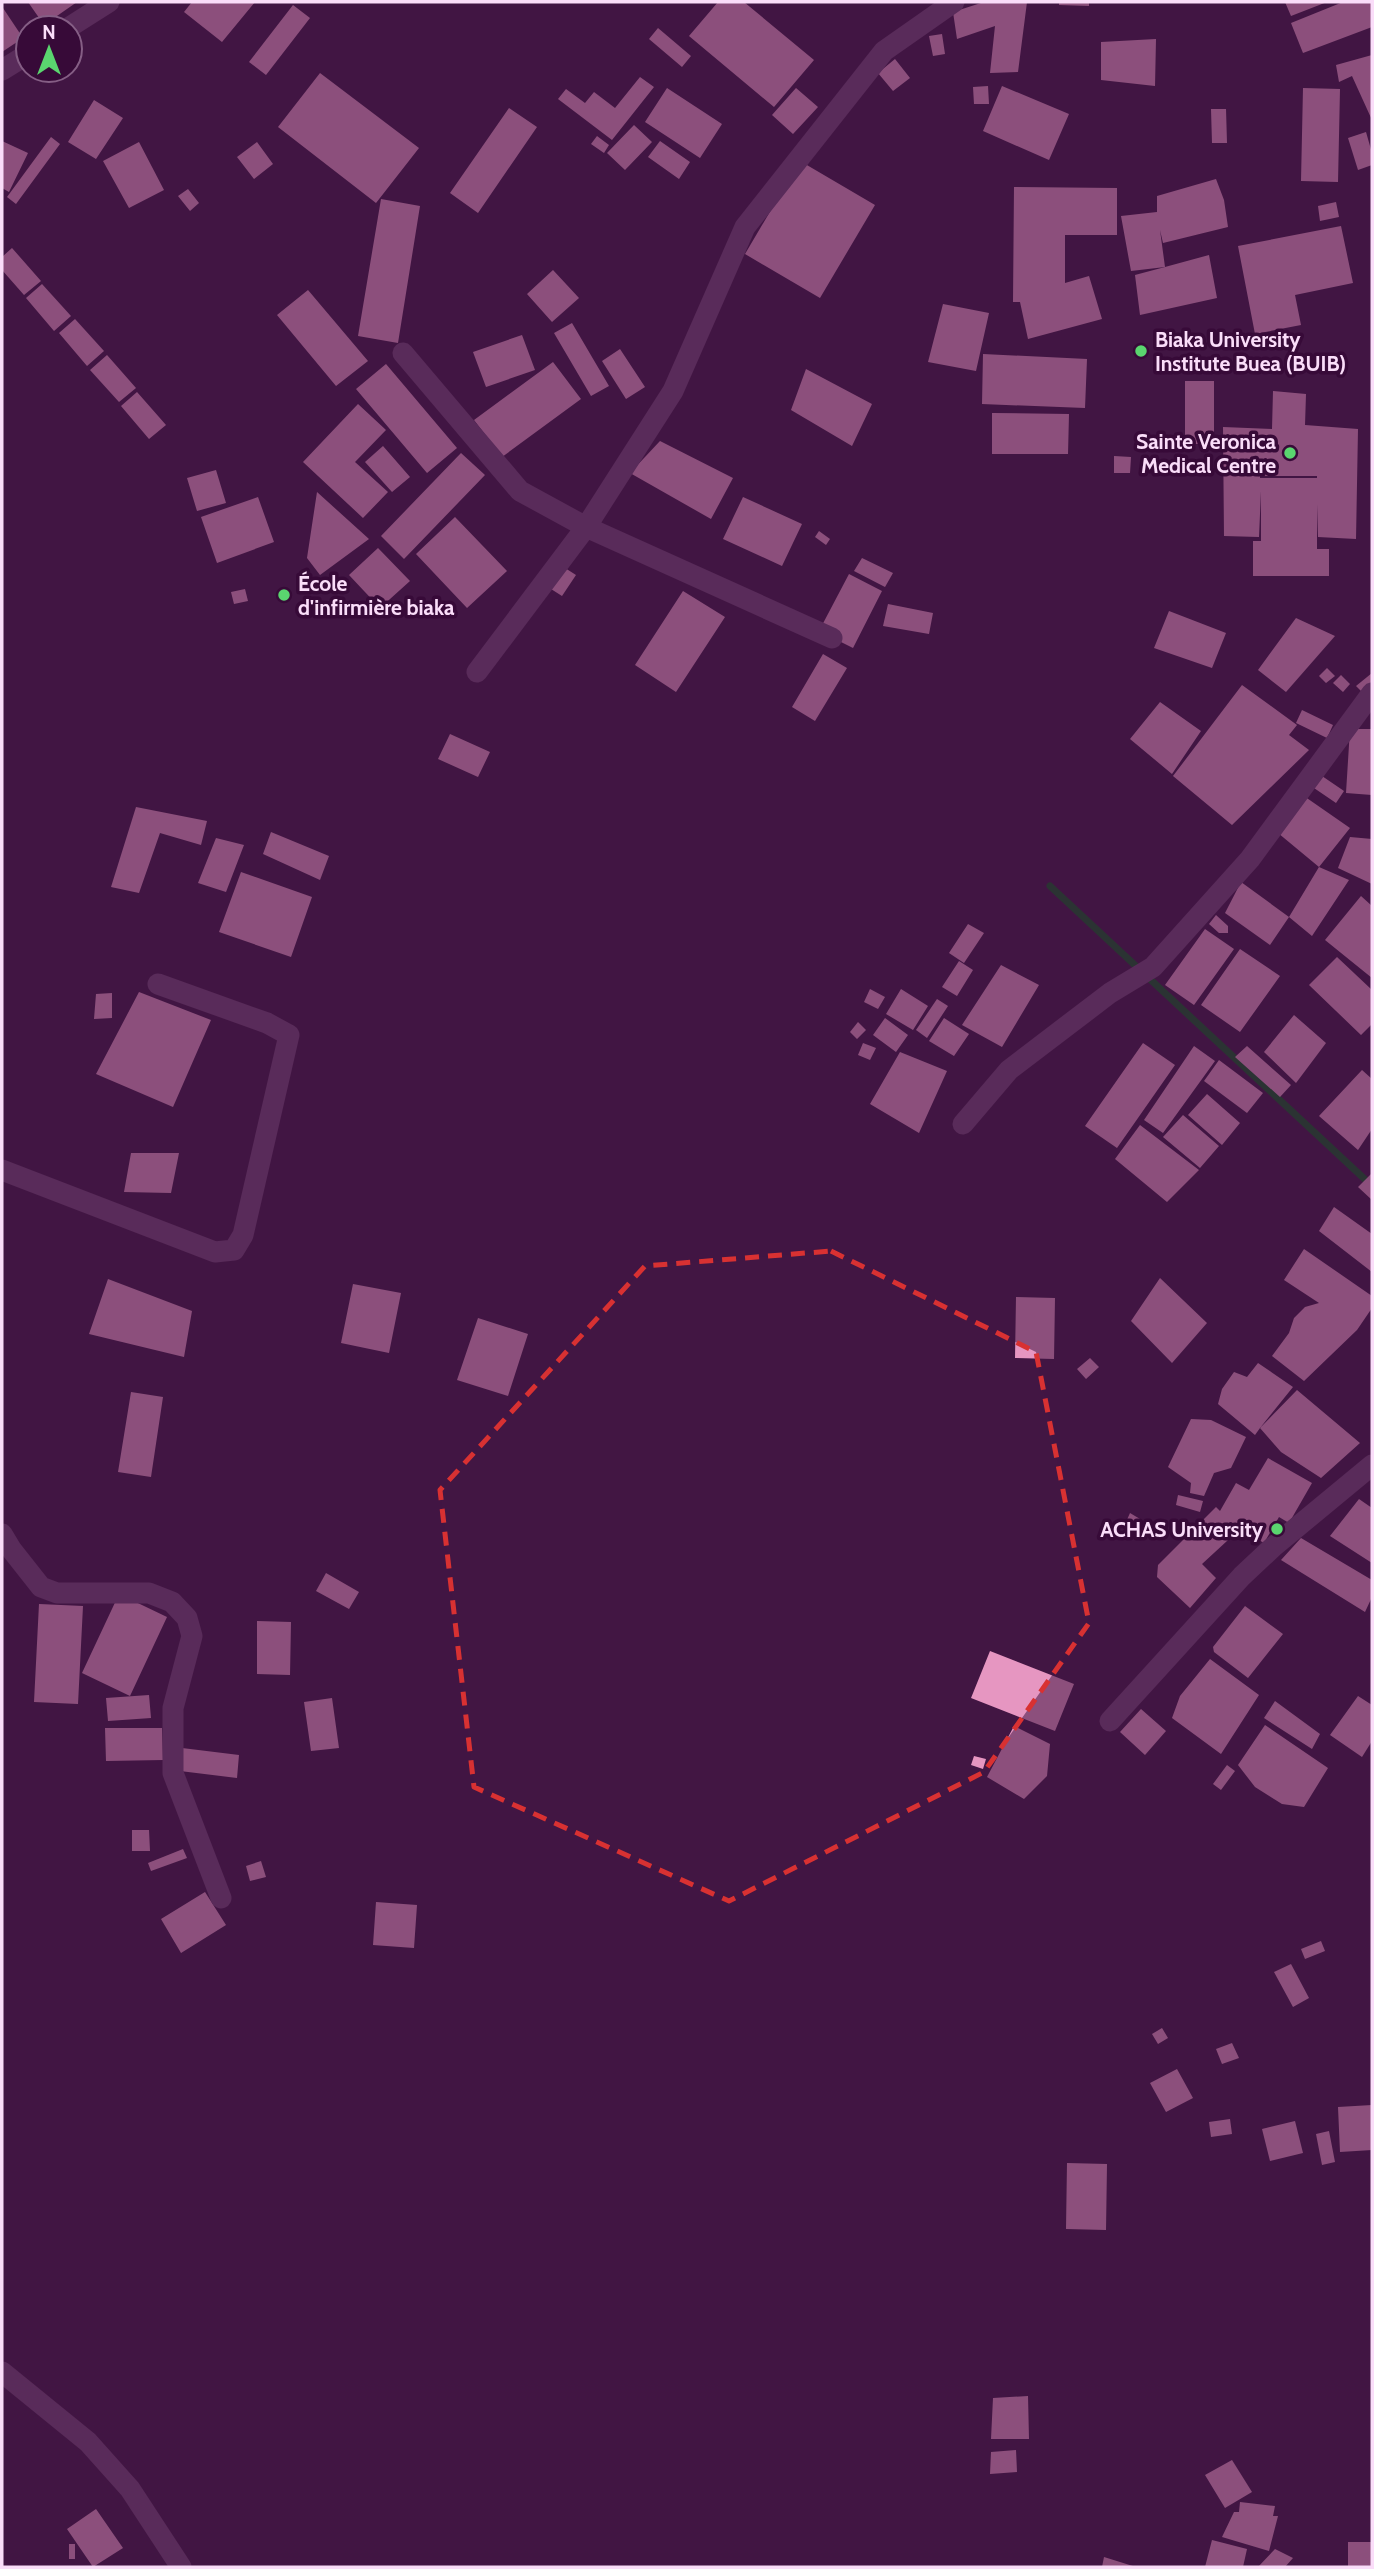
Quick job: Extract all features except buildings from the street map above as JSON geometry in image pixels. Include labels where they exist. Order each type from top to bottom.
[{"type":"street","points":[[84,18],[109,2]]},
{"type":"street","points":[[477,672],[586,527],[673,391],[745,227],[884,51],[954,2]]},
{"type":"street","points":[[403,353],[520,491],[586,527],[832,638]]},
{"type":"street","points":[[963,1124],[1010,1070],[1110,993],[1153,967],[1250,859],[1372,693]]},
{"type":"street","points":[[2,1170],[215,1252],[234,1250],[243,1235],[289,1035],[267,1023],[158,984]]},
{"type":"street","points":[[1110,1721],[1242,1576],[1372,1465]]},
{"type":"street","points":[[2,1534],[41,1587],[57,1592],[149,1593],[172,1602],[187,1618],[192,1636],[173,1709],[173,1773],[221,1898]]},
{"type":"street","points":[[2,2372],[88,2442],[130,2488],[181,2567]]},
{"type":"highlighted area","points":[[831,1251],[1036,1352],[1089,1623],[984,1772],[729,1901],[474,1787],[440,1490],[645,1266]]},
{"type":"waterway","points":[[1050,886],[1372,1186]]},
{"type":"place","name":"Biaka University Institute Buea (BUIB)","points":[[1141,351]]},
{"type":"place","name":"Sainte Veronica Medical Centre","points":[[1290,453]]},
{"type":"place","name":"École d'infirmière biaka","points":[[284,595]]},
{"type":"place","name":"ACHAS University","points":[[1277,1529]]}]
